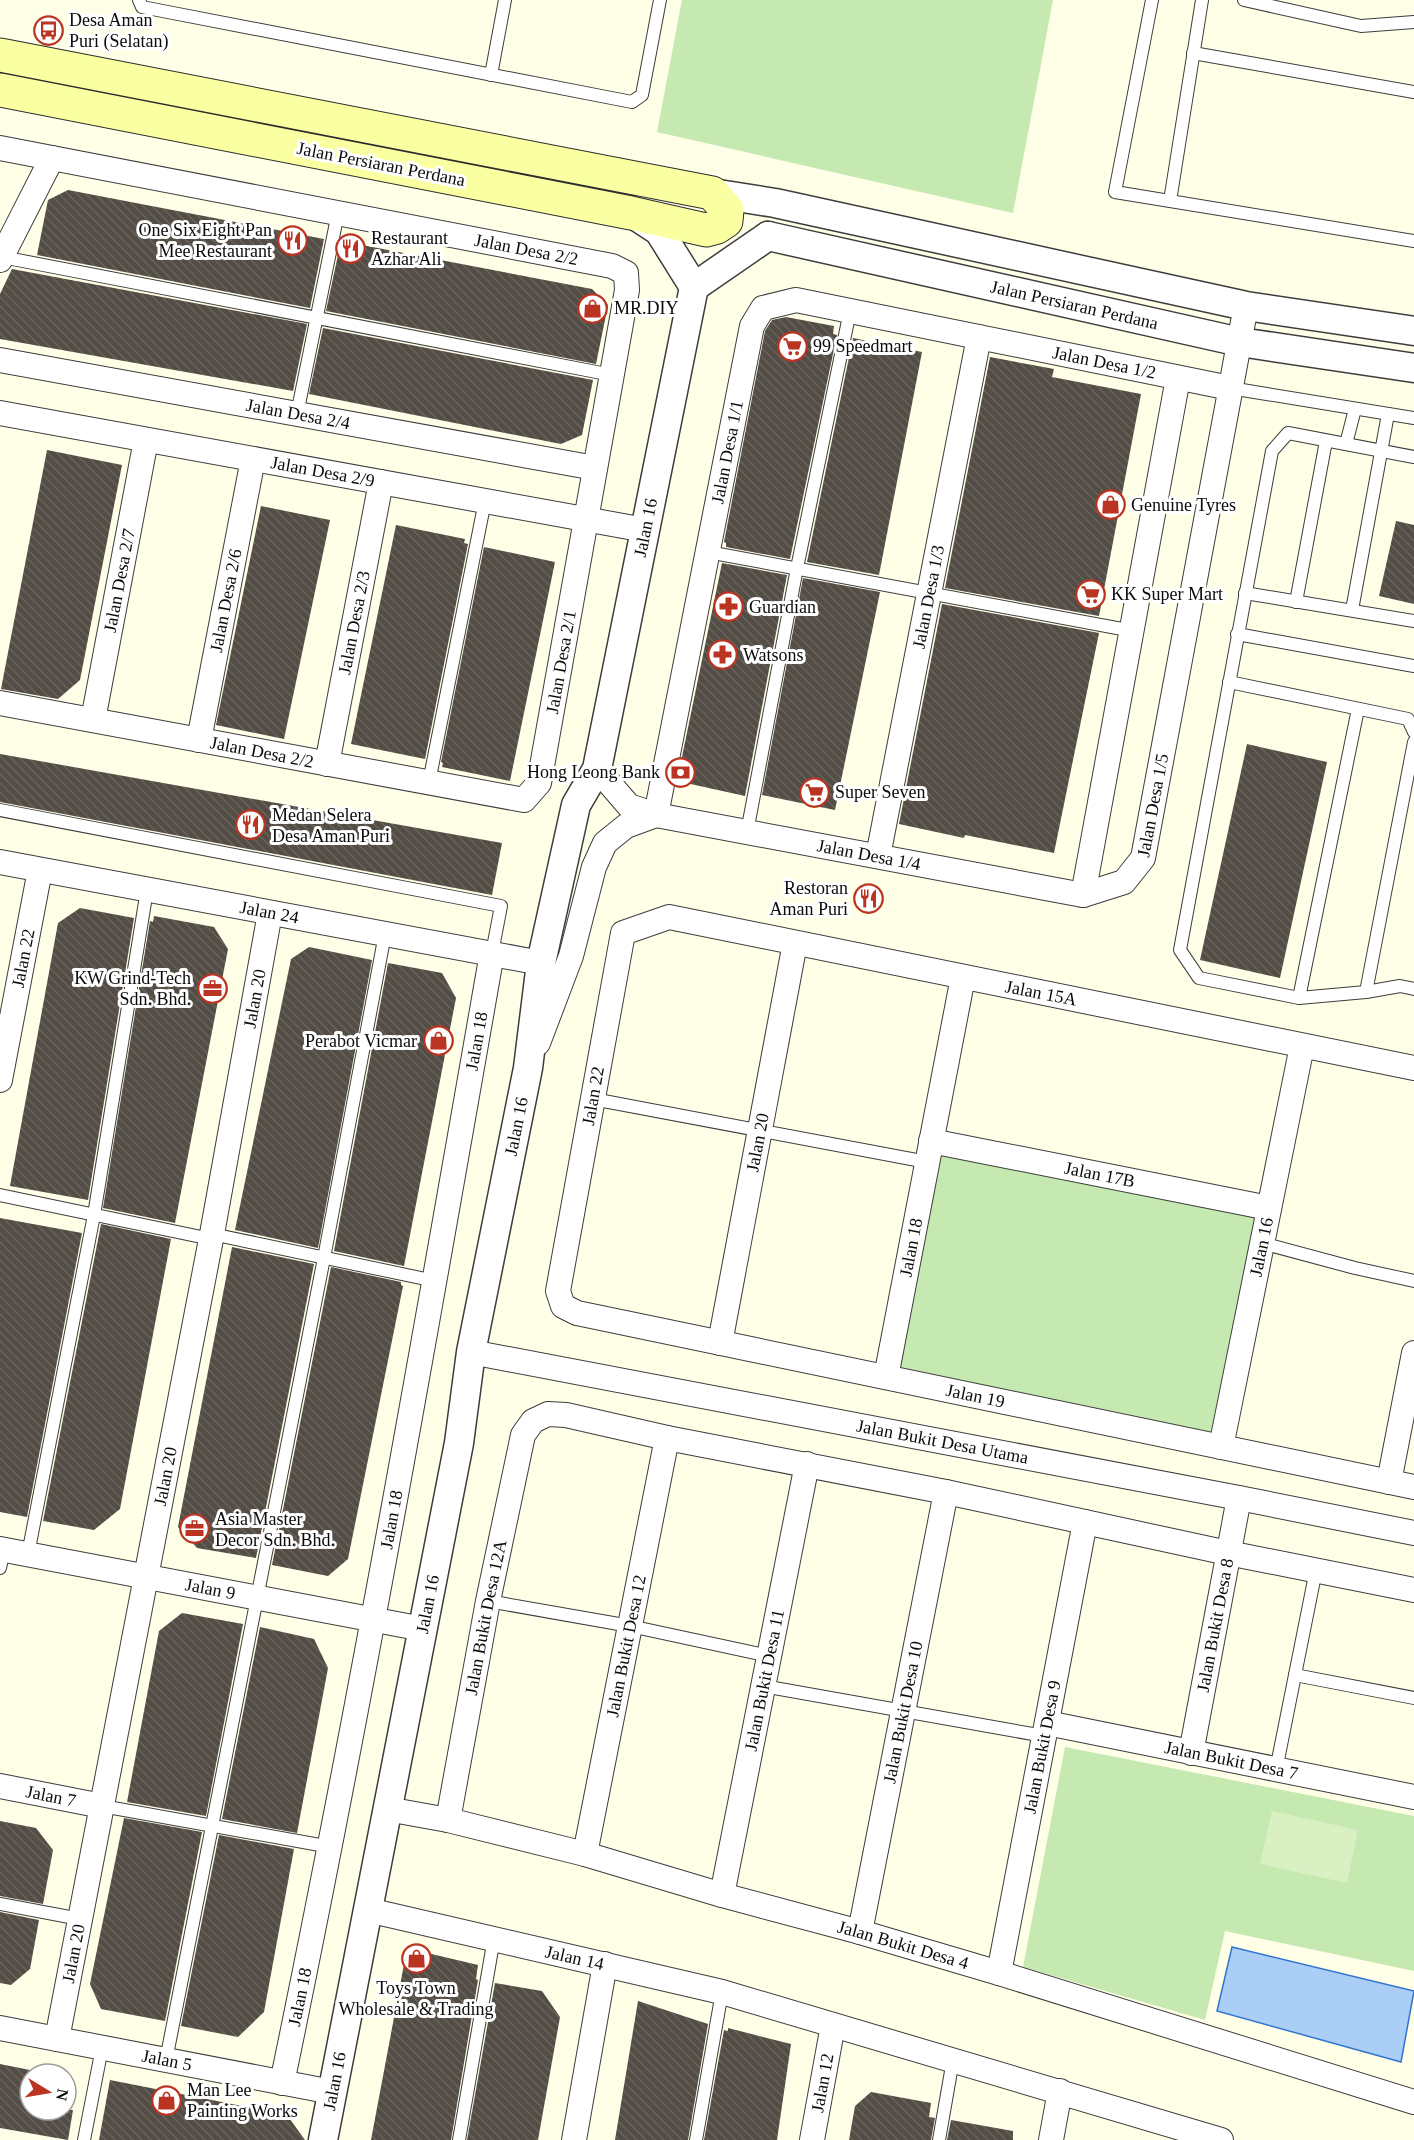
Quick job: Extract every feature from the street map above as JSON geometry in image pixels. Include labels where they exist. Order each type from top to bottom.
[{"type":"main road","name":"Jalan Persiaran Perdana","points":[[0,55],[712,193],[727,210],[726,220],[717,227],[706,230],[631,213],[0,90]]},
{"type":"street","name":"Jalan Desa 2/2","points":[[0,148],[612,266],[626,273],[627,290],[586,519]]},
{"type":"street","points":[[1,259],[52,158]]},
{"type":"street","name":"Jalan Persiaran Perdana","points":[[712,193],[775,203],[1246,306],[1414,331]]},
{"type":"street","points":[[631,213],[659,231],[694,287],[768,236],[775,203]]},
{"type":"street","name":"Jalan Persiaran Perdana","points":[[768,236],[1240,342],[1414,368]]},
{"type":"street","name":"Jalan 16","points":[[323,2140],[459,1443],[471,1352],[528,1068],[541,963],[576,805],[597,769],[694,287]]},
{"type":"street","name":"Jalan Desa 1/1","points":[[656,814],[752,326],[762,308],[796,300],[979,337]]},
{"type":"street","name":"Jalan Desa 1/5","points":[[1083,895],[1124,882],[1143,858],[1246,306]]},
{"type":"street","name":"Jalan Desa 1/2","points":[[979,337],[1230,388]]},
{"type":"street","name":"Jalan Desa 1/3","points":[[878,856],[979,337]]},
{"type":"street","name":"Jalan Desa 2/4","points":[[0,360],[595,468]]},
{"type":"street","points":[[1083,895],[1178,378]]},
{"type":"street","name":"Jalan Desa 2/9","points":[[0,413],[645,530]]},
{"type":"street","name":"Jalan Desa 2/7","points":[[93,720],[146,440]]},
{"type":"street","name":"Jalan Desa 2/6","points":[[199,740],[253,459]]},
{"type":"street","name":"Jalan Desa 2/3","points":[[327,764],[381,482]]},
{"type":"street","name":"Jalan Desa 2/1","points":[[524,800],[539,783],[586,519]]},
{"type":"street","name":"Jalan Desa 2/2","points":[[0,703],[524,800]]},
{"type":"street","points":[[597,769],[629,806],[656,814]]},
{"type":"street","name":"Jalan 16","points":[[528,1068],[571,956],[594,867],[605,843],[626,826],[656,814]]},
{"type":"street","name":"Jalan Desa 1/4","points":[[656,814],[1083,895]]},
{"type":"street","name":"Jalan 24","points":[[0,862],[541,963]]},
{"type":"street","name":"Jalan 22","points":[[0,1080],[40,870]]},
{"type":"street","name":"Jalan 20","points":[[57,2039],[212,1237],[270,913]]},
{"type":"street","name":"Jalan 22","points":[[563,1306],[558,1291],[623,933],[669,917]]},
{"type":"street","name":"Jalan 15A","points":[[669,917],[1414,1068]]},
{"type":"street","name":"Jalan 20","points":[[720,1343],[795,943]]},
{"type":"street","name":"Jalan 18","points":[[282,2083],[331,1847],[435,1281],[492,954]]},
{"type":"street","name":"Jalan 18","points":[[886,1377],[963,977]]},
{"type":"street","name":"Jalan 16","points":[[1221,1447],[1302,1046]]},
{"type":"street","name":"Jalan 17B","points":[[929,1151],[1269,1208]]},
{"type":"street","name":"Jalan 19","points":[[563,1306],[577,1313],[1414,1487]]},
{"type":"street","name":"Jalan Bukit Desa Utama","points":[[471,1352],[1414,1533]]},
{"type":"street","points":[[1389,1482],[1414,1353]]},
{"type":"street","name":"Jalan Bukit Desa 12A","points":[[448,1820],[488,1601],[523,1435],[533,1421],[548,1414],[566,1415],[667,1437]]},
{"type":"street","points":[[667,1437],[946,1492],[1228,1553],[1414,1590]]},
{"type":"street","name":"Jalan Bukit Desa 12","points":[[585,1854],[667,1437]]},
{"type":"street","name":"Jalan Bukit Desa 11","points":[[722,1895],[807,1464]]},
{"type":"street","name":"Jalan Bukit Desa 10","points":[[860,1932],[946,1492]]},
{"type":"street","name":"Jalan Bukit Desa 8","points":[[1191,1752],[1239,1498]]},
{"type":"street","name":"Jalan Bukit Desa 9","points":[[999,1973],[1085,1522]]},
{"type":"street","name":"Jalan 9","points":[[1,1555],[28,1554],[423,1629]]},
{"type":"street","name":"Jalan Bukit Desa 7","points":[[1046,1729],[1191,1752],[1414,1797]]},
{"type":"street","name":"Jalan 7","points":[[0,1786],[102,1806]]},
{"type":"street","name":"Jalan Bukit Desa 4","points":[[387,1809],[448,1820],[585,1854],[722,1895],[860,1932],[999,1973],[1414,2103]]},
{"type":"street","name":"Jalan 14","points":[[368,1910],[605,1964],[574,2140]]},
{"type":"street","points":[[605,1964],[722,1992],[1060,2091],[1177,2133],[1221,2140]]},
{"type":"street","name":"Jalan 12","points":[[812,2140],[832,2025]]},
{"type":"street","name":"Jalan 5","points":[[0,2028],[332,2092]]},
{"type":"street","points":[[1051,2140],[1060,2091]]},
{"type":"lane","points":[[139,0],[142,7],[632,102],[642,94],[660,0]]},
{"type":"lane","points":[[490,75],[505,0]]},
{"type":"lane","points":[[1152,0],[1115,192],[1414,241]]},
{"type":"lane","points":[[1170,201],[1202,0]]},
{"type":"lane","points":[[1244,0],[1361,26],[1414,22]]},
{"type":"lane","points":[[1193,53],[1414,92]]},
{"type":"lane","points":[[297,414],[338,213]]},
{"type":"lane","points":[[1,259],[612,375]]},
{"type":"lane","points":[[747,832],[797,568],[850,311]]},
{"type":"lane","points":[[1230,388],[1414,418]]},
{"type":"lane","points":[[1347,444],[1355,409]]},
{"type":"lane","points":[[1352,610],[1388,414]]},
{"type":"lane","points":[[1414,457],[1288,433],[1272,451],[1180,950],[1199,978],[1299,998],[1366,992],[1400,986],[1414,989]]},
{"type":"lane","points":[[1296,602],[1326,441]]},
{"type":"lane","points":[[429,782],[484,501]]},
{"type":"lane","points":[[708,552],[1133,631]]},
{"type":"lane","points":[[1245,592],[1414,621]]},
{"type":"lane","points":[[1237,634],[1414,666]]},
{"type":"lane","points":[[1229,682],[1407,719],[1414,732]]},
{"type":"lane","points":[[1299,998],[1358,709]]},
{"type":"lane","points":[[1366,992],[1414,742]]},
{"type":"lane","points":[[0,810],[501,906],[492,954]]},
{"type":"lane","points":[[28,1554],[94,1215],[147,890]]},
{"type":"lane","points":[[166,2060],[324,1258],[385,934]]},
{"type":"lane","points":[[592,1100],[760,1131],[929,1151]]},
{"type":"lane","points":[[0,1195],[435,1281]]},
{"type":"lane","points":[[1262,1243],[1355,1269],[1414,1281]]},
{"type":"lane","points":[[1275,1770],[1316,1570]]},
{"type":"lane","points":[[488,1601],[630,1626],[769,1656]]},
{"type":"lane","points":[[1295,1675],[1414,1698]]},
{"type":"lane","points":[[763,1686],[903,1710],[1046,1729]]},
{"type":"lane","points":[[102,1806],[331,1847]]},
{"type":"lane","points":[[0,1904],[80,1919]]},
{"type":"lane","points":[[459,2140],[494,1938]]},
{"type":"lane","points":[[696,2140],[722,1992]]},
{"type":"lane","points":[[84,2140],[102,2048]]},
{"type":"lane","points":[[939,2140],[953,2060]]},
{"type":"green space","points":[[682,0],[1053,0],[1013,213],[657,132]]},
{"type":"green space","points":[[931,1141],[1269,1208],[1221,1447],[886,1377]]},
{"type":"green space","points":[[1065,1747],[1414,1816],[1414,1971],[1225,1931],[1205,2020],[1023,1967]]},
{"type":"green space","points":[[1272,1811],[1358,1830],[1347,1883],[1260,1864]]},
{"type":"water","points":[[1232,1947],[1414,1991],[1401,2062],[1217,2011]]},
{"type":"building","points":[[68,190],[324,239],[310,308],[37,255],[48,200]]},
{"type":"building","points":[[341,241],[592,289],[608,305],[596,364],[326,311]]},
{"type":"building","points":[[12,269],[307,324],[293,391],[0,339],[0,294]]},
{"type":"building","points":[[786,317],[834,326],[833,334],[837,335],[790,559],[726,547],[724,542],[765,331],[772,320]]},
{"type":"building","points":[[323,328],[593,380],[582,435],[561,444],[309,394]]},
{"type":"building","points":[[853,338],[922,352],[879,575],[807,562]]},
{"type":"building","points":[[990,357],[1054,369],[1052,377],[1141,394],[1099,616],[945,588]]},
{"type":"building","points":[[47,450],[122,465],[80,680],[58,699],[1,689]]},
{"type":"building","points":[[261,506],[330,520],[284,739],[216,725]]},
{"type":"building","points":[[1396,521],[1414,525],[1414,604],[1379,596]]},
{"type":"building","points":[[396,525],[465,539],[464,543],[468,544],[425,759],[351,744]]},
{"type":"building","points":[[484,547],[555,562],[510,781],[442,767],[441,762]]},
{"type":"building","points":[[722,563],[787,575],[745,796],[677,781]]},
{"type":"building","points":[[803,578],[880,592],[835,810],[762,795]]},
{"type":"building","points":[[942,604],[1099,633],[1054,853],[965,835],[964,838],[899,824]]},
{"type":"building","points":[[1247,744],[1327,762],[1280,978],[1200,960]]},
{"type":"building","name":"Medan Selera Desa Aman Puri","points":[[0,754],[502,843],[492,895],[0,802]]},
{"type":"building","points":[[80,908],[134,918],[88,1200],[10,1186],[58,923]]},
{"type":"building","points":[[154,916],[214,927],[228,949],[175,1223],[103,1208],[150,921],[153,922]]},
{"type":"building","points":[[309,947],[372,960],[318,1248],[235,1230],[291,959]]},
{"type":"building","points":[[388,963],[442,973],[456,998],[404,1266],[334,1251]]},
{"type":"building","points":[[0,1218],[82,1233],[27,1517],[0,1512]]},
{"type":"building","points":[[101,1224],[171,1239],[120,1509],[94,1530],[43,1521]]},
{"type":"building","points":[[232,1247],[314,1264],[256,1558],[197,1548],[178,1527]]},
{"type":"building","points":[[331,1267],[401,1282],[403,1286],[348,1559],[328,1576],[272,1565]]},
{"type":"building","points":[[182,1613],[243,1624],[206,1816],[127,1802],[159,1631]]},
{"type":"building","points":[[260,1627],[314,1639],[328,1668],[297,1833],[222,1819]]},
{"type":"building","points":[[124,1818],[202,1832],[165,2021],[101,2009],[90,1984]]},
{"type":"building","points":[[0,1821],[36,1828],[53,1850],[43,1904],[0,1896]]},
{"type":"building","points":[[219,1835],[294,1849],[264,2012],[238,2037],[181,2026]]},
{"type":"building","points":[[0,1912],[39,1920],[30,1969],[11,1985],[0,1983]]},
{"type":"building","points":[[419,1951],[478,1965],[476,1979],[478,1980],[451,2140],[371,2140],[405,1959]]},
{"type":"building","points":[[495,1983],[542,1991],[560,2017],[538,2140],[467,2140]]},
{"type":"building","points":[[638,2001],[708,2024],[688,2140],[615,2140]]},
{"type":"building","points":[[728,2028],[791,2044],[777,2140],[704,2140],[724,2030],[728,2031]]},
{"type":"building","points":[[0,2064],[18,2068],[18,2122],[71,2122],[68,2140],[0,2128]]},
{"type":"building","points":[[110,2080],[287,2115],[305,2140],[99,2140]]},
{"type":"building","points":[[871,2092],[931,2103],[929,2117],[935,2118],[931,2140],[849,2140],[855,2106]]},
{"type":"building","points":[[951,2120],[1013,2131],[1013,2140],[947,2140]]},
{"type":"place","name":"Desa Aman Puri (Selatan)","points":[[48,30]]},
{"type":"place","name":"One Six Eight Pan Mee Restaurant","points":[[293,240]]},
{"type":"place","name":"Restaurant Azhar Ali","points":[[350,248]]},
{"type":"place","name":"MR.DIY","points":[[593,308]]},
{"type":"place","name":"99 Speedmart","points":[[792,346]]},
{"type":"place","name":"Genuine Tyres","points":[[1110,505]]},
{"type":"place","name":"KK Super Mart","points":[[1090,594]]},
{"type":"place","name":"Guardian","points":[[728,607]]},
{"type":"place","name":"Watsons","points":[[722,655]]},
{"type":"place","name":"Hong Leong Bank","points":[[681,772]]},
{"type":"place","name":"Super Seven","points":[[814,792]]},
{"type":"place","name":"Medan Selera Desa Aman Puri","points":[[251,825]]},
{"type":"place","name":"Restoran Aman Puri","points":[[869,898]]},
{"type":"place","name":"KW Grind-Tech Sdn. Bhd.","points":[[212,988]]},
{"type":"place","name":"Perabot Vicmar","points":[[438,1041]]},
{"type":"place","name":"Asia Master Decor Sdn. Bhd.","points":[[194,1529]]},
{"type":"place","name":"Toys Town Wholesale & Trading","points":[[416,1959]]},
{"type":"place","name":"Man Lee Painting Works","points":[[166,2100]]}]
